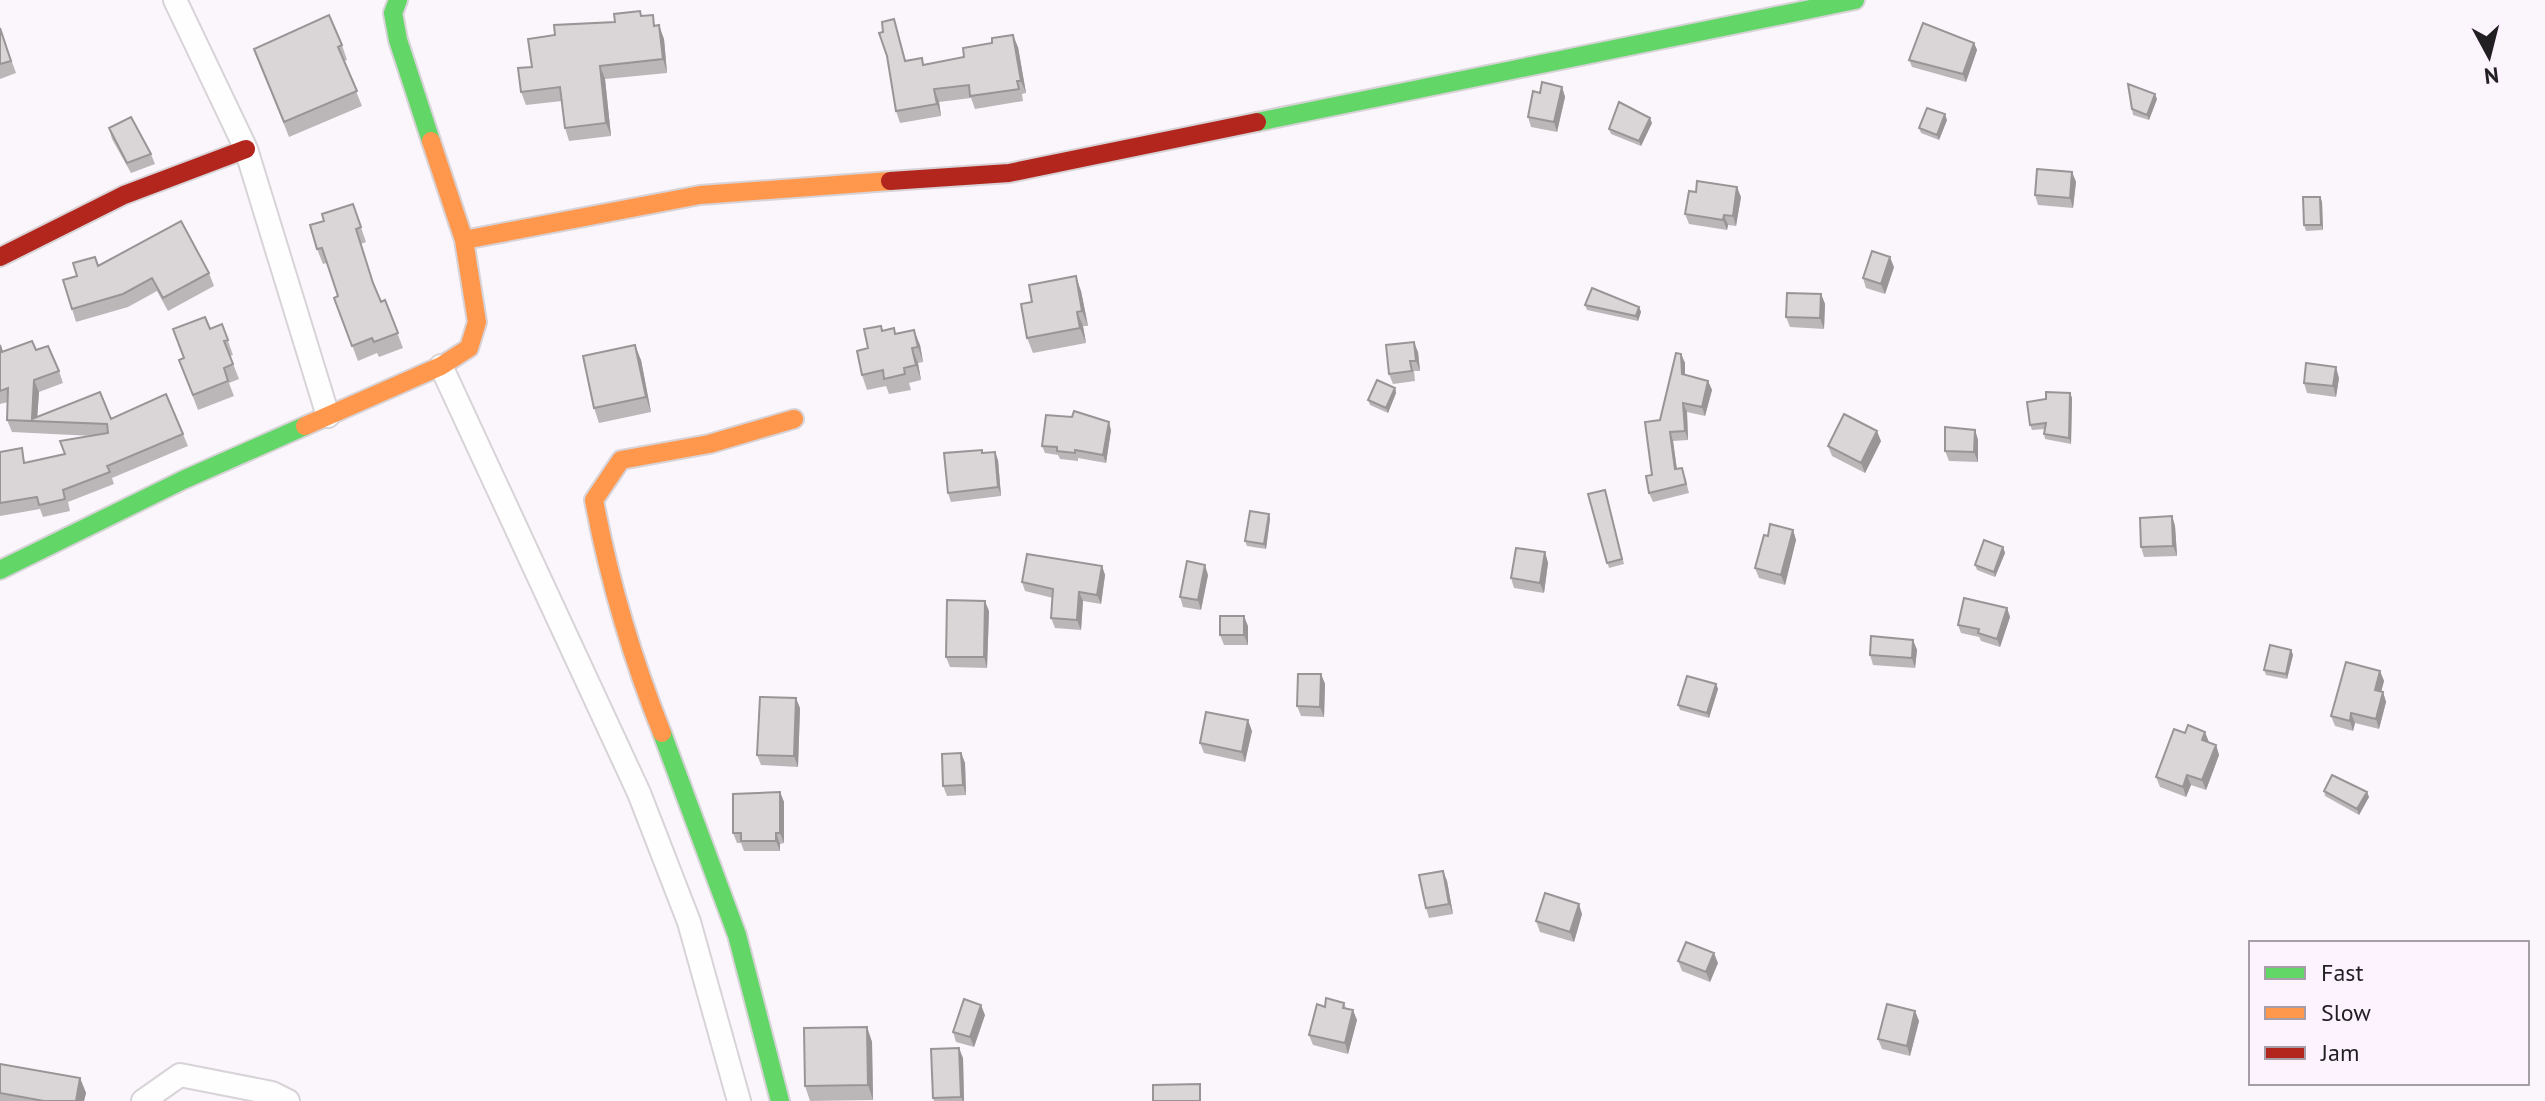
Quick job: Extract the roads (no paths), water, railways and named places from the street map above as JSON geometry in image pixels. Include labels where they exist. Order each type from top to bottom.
[{"type":"street","points":[[175,0],[246,149],[328,416]]},
{"type":"street","points":[[0,570],[183,480],[441,366],[469,348],[477,322],[464,240],[398,40],[393,13],[398,0]]},
{"type":"street","points":[[464,240],[700,195],[1009,173],[1855,0]]},
{"type":"street","points":[[0,257],[124,195],[246,149]]},
{"type":"street","points":[[441,366],[639,793],[689,922],[739,1101]]},
{"type":"street","points":[[780,1101],[737,935],[646,694],[606,562],[594,500],[621,460],[683,451],[757,433],[794,419]]},
{"type":"street","points":[[143,1101],[180,1075],[272,1093],[288,1101]]}]
